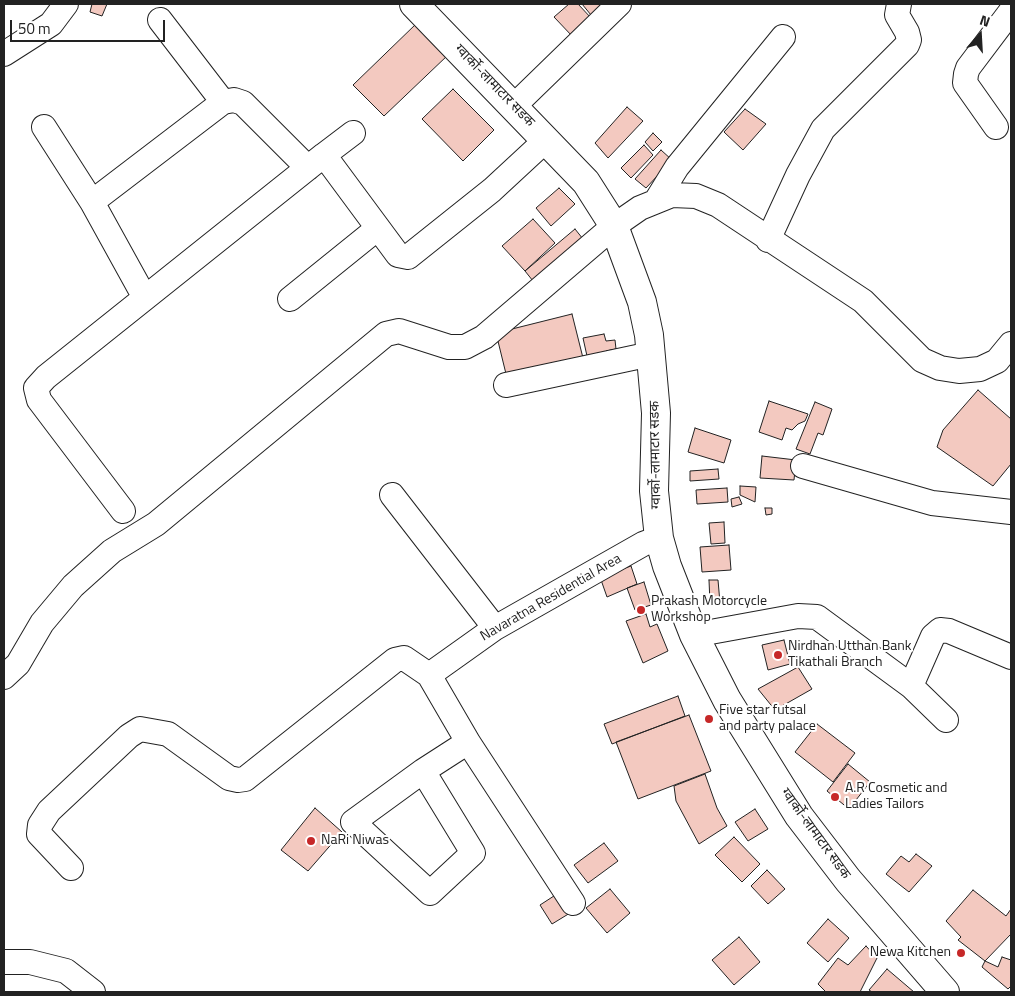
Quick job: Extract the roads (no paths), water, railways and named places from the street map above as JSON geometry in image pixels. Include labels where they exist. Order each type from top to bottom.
[{"type":"main road","name":"ग्वार्को-लामाटार सडक","points":[[414,4],[586,182],[614,226],[642,302],[651,354],[656,413],[654,491],[660,538],[667,566],[694,635],[726,700],[799,816],[848,880],[945,992]]},
{"type":"street","points":[[4,54],[51,24],[66,4]]},
{"type":"street","points":[[514,106],[619,4]]},
{"type":"street","points":[[768,240],[798,175],[823,129],[907,45],[909,40],[907,32],[897,15],[899,4]]},
{"type":"street","points":[[996,127],[965,83],[966,74],[968,68],[1011,10]]},
{"type":"street","points":[[160,20],[224,102]]},
{"type":"street","points":[[656,201],[677,167],[783,37]]},
{"type":"street","points":[[92,202],[224,102],[234,100],[244,103],[316,161],[378,228],[398,255],[408,257],[492,190],[546,140]]},
{"type":"street","points":[[44,127],[92,202],[144,298]]},
{"type":"street","points":[[123,511],[39,400],[36,388],[46,377],[144,298],[353,133]]},
{"type":"street","points":[[4,677],[18,664],[42,623],[73,586],[112,551],[156,524],[386,334],[399,331],[449,347],[465,347],[491,331],[614,226],[640,208],[672,195],[696,196],[718,205],[768,240],[863,301],[922,360],[940,368],[959,371],[980,369],[997,361],[1011,344]]},
{"type":"street","points":[[290,299],[378,228]]},
{"type":"street","points":[[506,385],[651,354]]},
{"type":"street","points":[[803,466],[932,503],[1011,512]]},
{"type":"street","points":[[392,495],[495,628]]},
{"type":"street","name":"Navaratna Residential Area","points":[[429,675],[495,628],[643,544],[660,538]]},
{"type":"street","points":[[694,635],[798,616],[817,617],[911,686],[946,720]]},
{"type":"street","points":[[911,686],[933,636],[940,630],[949,631],[1011,657]]},
{"type":"street","points":[[71,868],[39,834],[40,826],[49,811],[129,736],[140,729],[168,734],[229,778],[245,779],[395,660],[404,658],[429,675],[468,742],[573,903]]},
{"type":"street","points":[[423,771],[473,853],[430,893],[353,822],[423,771],[468,742]]},
{"type":"street","points":[[4,962],[30,962],[66,971],[93,992]]},
{"type":"place","name":"Prakash Motorcycle Workshop","points":[[641,610]]},
{"type":"place","name":"Nirdhan Utthan Bank Tikathali Branch","points":[[778,655]]},
{"type":"place","name":"Five star futsal and party palace","points":[[709,719]]},
{"type":"place","name":"A.R Cosmetic and Ladies Tailors","points":[[835,797]]},
{"type":"place","name":"NaRi Niwas","points":[[311,841]]},
{"type":"place","name":"Newa Kitchen","points":[[961,953]]}]
